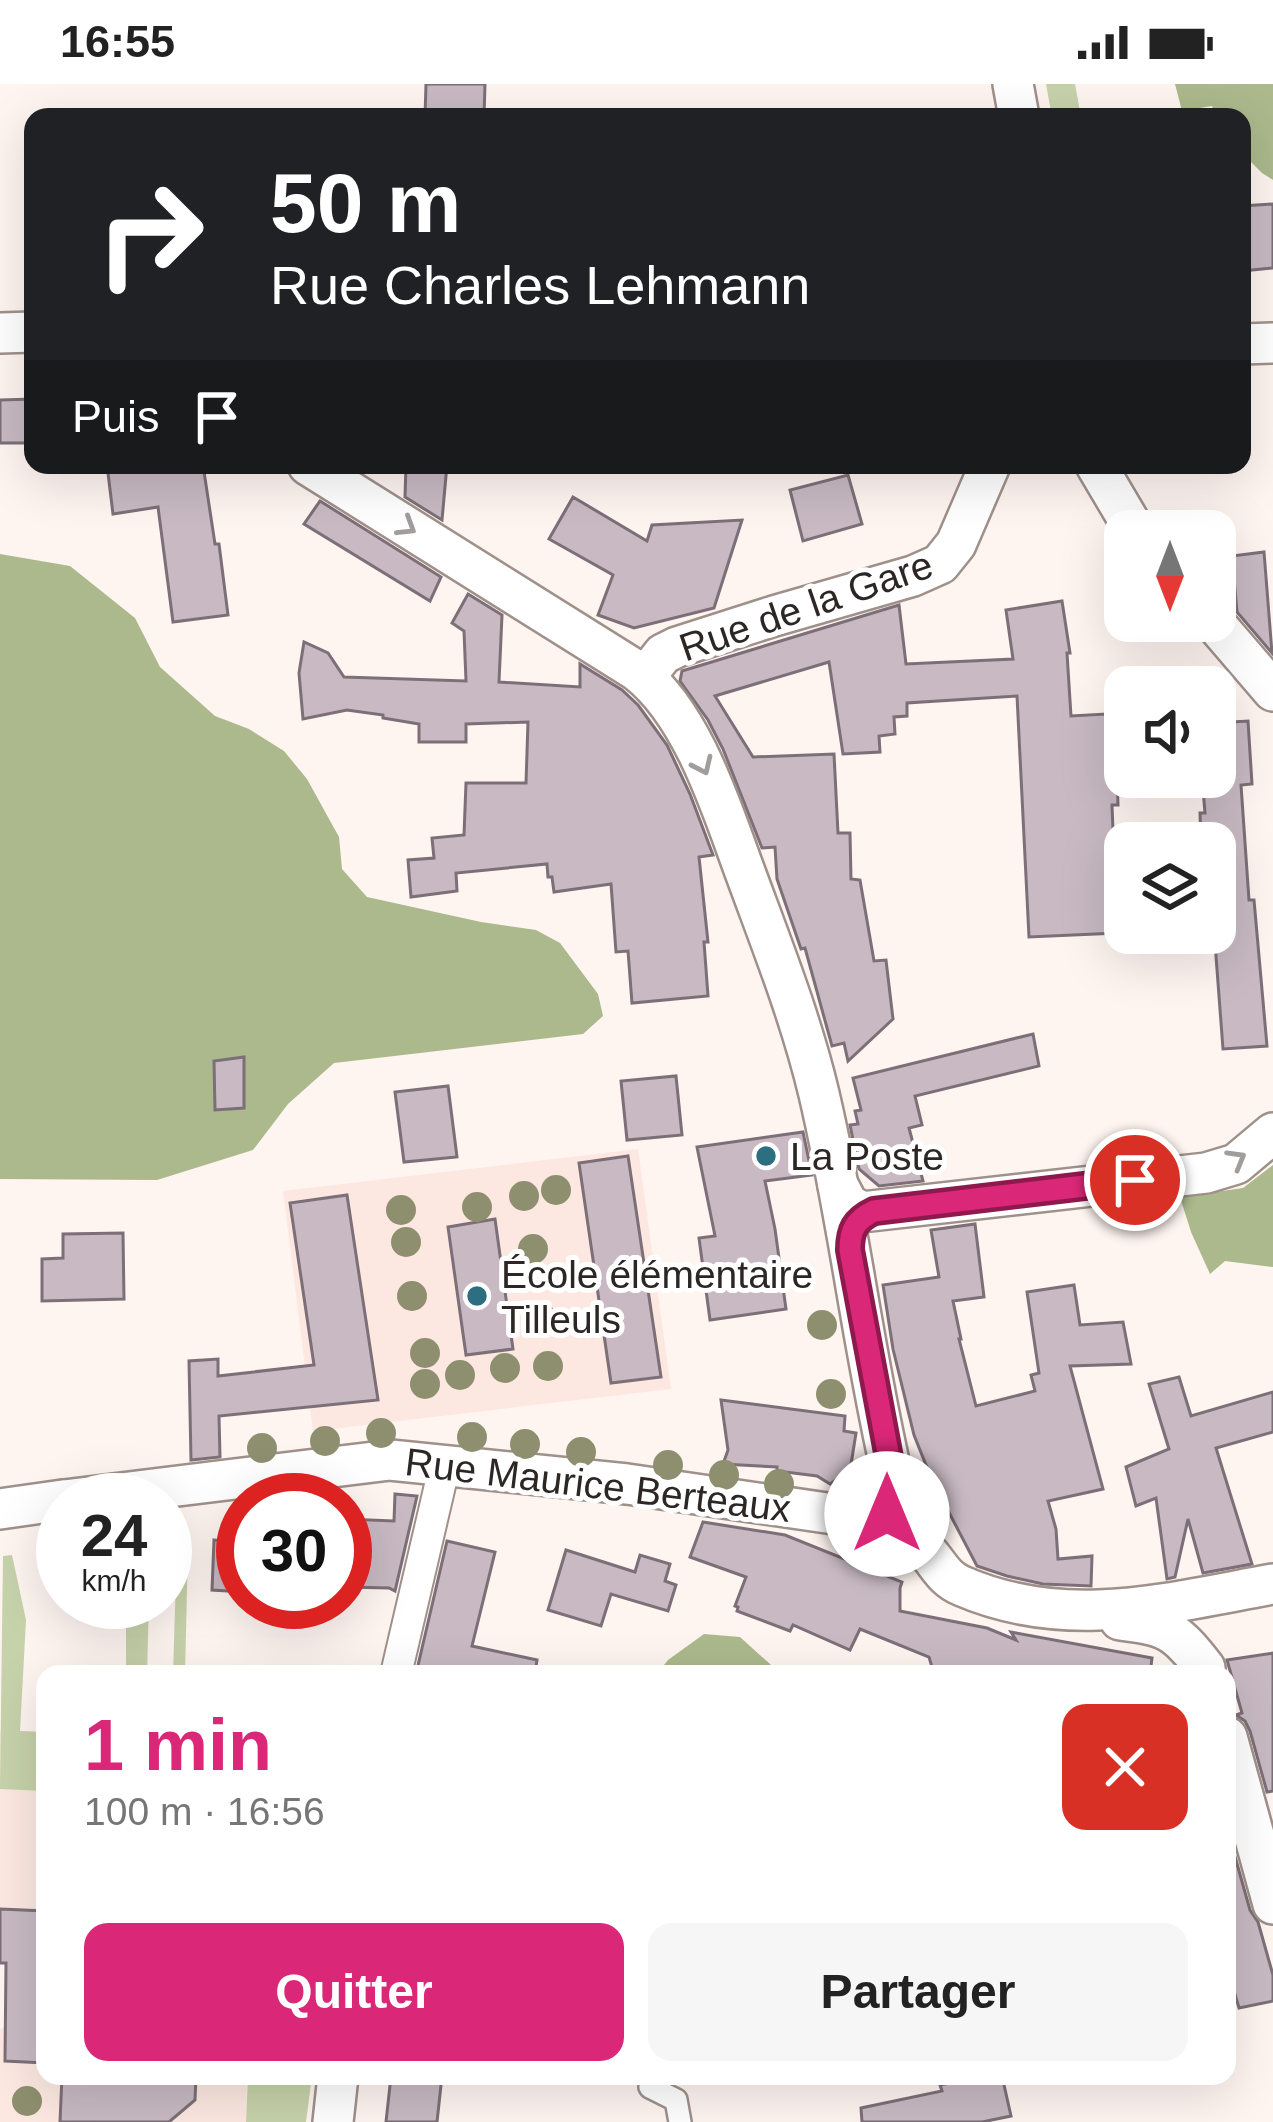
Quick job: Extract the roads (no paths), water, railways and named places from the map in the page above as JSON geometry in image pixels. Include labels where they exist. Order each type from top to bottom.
[{"type":"street","points":[[322,474],[645,677],[668,703],[694,748],[733,838],[812,1068],[893,1479],[884,1523],[912,1537],[949,1580],[962,1586],[1062,1612],[1154,1624],[1170,1630],[1202,1665]]},
{"type":"street","name":"Rue de la Gare","points":[[645,677],[663,655],[677,647],[940,564],[956,544],[986,474]]},
{"type":"street","points":[[1101,474],[1123,510]]},
{"type":"street","points":[[1231,642],[1273,691]]},
{"type":"street","points":[[838,1185],[852,1208],[862,1212],[1205,1173],[1236,1164],[1273,1133]]},
{"type":"street","points":[[850,1250],[853,1227],[874,1211]]},
{"type":"street","name":"Rue Maurice Berteaux","points":[[192,1484],[390,1460],[445,1463],[627,1484],[884,1523]]},
{"type":"street","points":[[397,1665],[445,1463]]},
{"type":"street","name":"Rue Maurice Berteaux","points":[[0,1509],[36,1504]]},
{"type":"street","points":[[1062,1612],[1134,1609],[1273,1584]]},
{"type":"street","points":[[1205,1665],[1196,1626],[1202,1604],[1215,1594]]},
{"type":"street","points":[[1236,1764],[1266,1850],[1273,1904]]},
{"type":"street","points":[[333,2122],[337,2085]]},
{"type":"lane","points":[[650,2086],[676,2100],[680,2122]]},
{"type":"place","name":"La Poste","points":[[766,1156]]},
{"type":"place","name":"École élémentaire Tilleuls","points":[[477,1296]]}]
